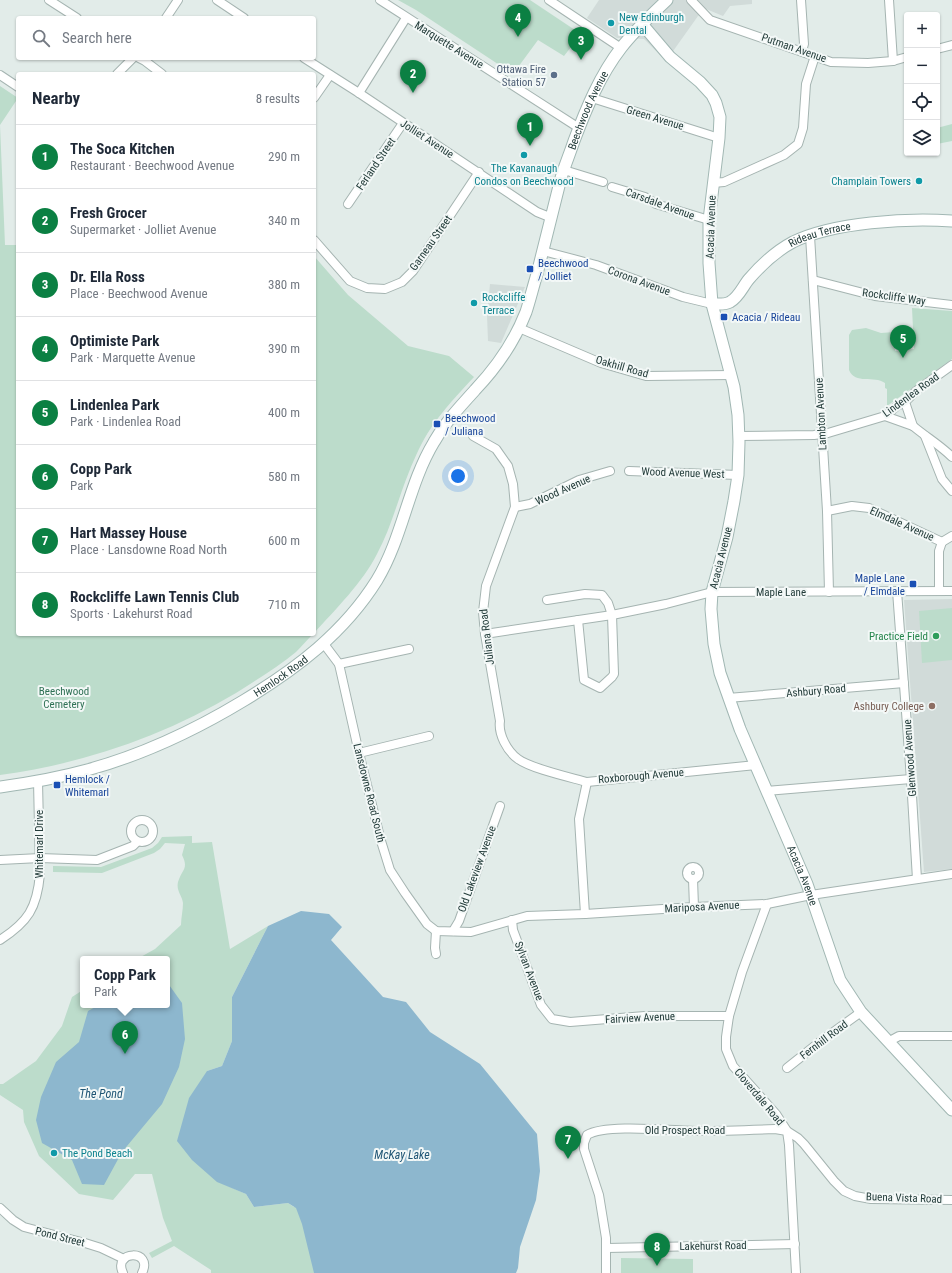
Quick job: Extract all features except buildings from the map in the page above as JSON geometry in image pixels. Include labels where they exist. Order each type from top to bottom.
[{"type":"street","points":[[49,0],[73,16]]},
{"type":"street","points":[[167,16],[178,0]]},
{"type":"street","points":[[217,0],[241,16]]},
{"type":"street","name":"Marquette Avenue","points":[[380,0],[579,128]]},
{"type":"street","points":[[549,0],[621,48]]},
{"type":"street","name":"Beechwood Avenue","points":[[443,427],[491,371],[506,351],[519,328],[527,309],[564,170],[579,128],[605,72],[621,48],[642,24],[667,0]]},
{"type":"street","name":"Putman Avenue","points":[[691,0],[710,20],[831,62],[868,64],[893,61],[904,58]]},
{"type":"street","points":[[801,0],[804,44],[802,51]]},
{"type":"street","points":[[889,0],[893,61]]},
{"type":"street","points":[[359,92],[406,18]]},
{"type":"street","name":"Acacia Avenue","points":[[642,24],[670,57],[700,82],[712,95],[719,109],[719,138],[709,220],[709,262],[712,304],[732,375],[738,415],[739,436],[738,475],[730,525],[712,592],[711,609],[717,661],[728,698],[766,791],[811,894],[840,980],[861,1012],[952,1110]]},
{"type":"street","points":[[940,48],[952,45]]},
{"type":"street","points":[[713,183],[724,182],[784,155],[798,144],[803,128],[806,84],[815,56]]},
{"type":"street","points":[[119,72],[131,60]]},
{"type":"street","points":[[143,60],[159,72]]},
{"type":"street","name":"Jolliet Avenue","points":[[307,60],[359,92],[537,212],[552,218]]},
{"type":"street","points":[[0,75],[16,86]]},
{"type":"street","points":[[316,95],[330,75]]},
{"type":"street","name":"Green Avenue","points":[[592,98],[719,138]]},
{"type":"street","name":"Ferland Street","points":[[348,204],[403,123]]},
{"type":"street","points":[[564,170],[603,182]]},
{"type":"street","name":"Garneau Street","points":[[316,242],[350,281],[366,288],[385,289],[402,282],[414,271],[479,172]]},
{"type":"street","name":"Carsdale Avenue","points":[[612,187],[645,197],[656,204],[709,220]]},
{"type":"street","name":"Rideau Terrace","points":[[712,304],[731,302],[755,272],[773,255],[789,244],[830,229],[859,224],[887,222],[952,221]]},
{"type":"street","name":"Lambton Avenue","points":[[810,236],[827,511],[829,592]]},
{"type":"street","name":"Corona Avenue","points":[[543,251],[596,265],[683,297],[712,304]]},
{"type":"street","name":"Rockcliffe Way","points":[[813,280],[875,296],[952,304]]},
{"type":"street","name":"Oakhill Road","points":[[519,328],[601,363],[646,376],[732,375]]},
{"type":"street","name":"Lindenlea Road","points":[[739,436],[814,435],[828,433],[885,416],[952,365]]},
{"type":"street","points":[[905,402],[913,426]]},
{"type":"street","points":[[885,416],[913,426],[944,449],[952,457]]},
{"type":"street","name":"Hemlock Road","points":[[0,787],[38,781],[88,770],[153,748],[214,719],[300,664],[346,623],[378,579],[392,550],[421,468],[432,443],[443,427]]},
{"type":"street","name":"Juliana Road","points":[[473,436],[496,449],[508,466],[514,484],[515,507],[486,586],[482,612],[500,721],[499,726],[504,743],[518,759],[531,765],[586,782]]},
{"type":"street","points":[[925,436],[942,479],[952,491]]},
{"type":"street","name":"Wood Avenue","points":[[515,507],[530,504],[579,480],[610,471]]},
{"type":"street","name":"Wood Avenue West","points":[[629,471],[738,475]]},
{"type":"street","name":"Elmdale Avenue","points":[[827,511],[852,506],[869,508],[942,542],[952,536]]},
{"type":"street","points":[[939,591],[939,551],[942,542]]},
{"type":"street","name":"Glenwood Avenue","points":[[897,591],[917,879]]},
{"type":"street","name":"Maple Lane","points":[[485,634],[612,615],[666,604],[712,592],[952,591]]},
{"type":"street","points":[[548,600],[585,594],[602,595],[608,603],[612,615],[614,674],[600,688],[584,680],[578,620]]},
{"type":"street","name":"Lansdowne Road South","points":[[324,644],[339,664],[359,753],[381,841],[390,870],[423,918],[436,931]]},
{"type":"street","points":[[339,664],[409,649]]},
{"type":"street","name":"Ashbury Road","points":[[728,698],[904,683]]},
{"type":"street","points":[[359,753],[429,736]]},
{"type":"street","name":"Roxborough Avenue","points":[[585,914],[579,819],[586,782],[756,765]]},
{"type":"street","points":[[766,791],[911,779]]},
{"type":"street","name":"Whitemarl Drive","points":[[0,940],[15,930],[27,918],[36,902],[39,889],[40,858],[38,781]]},
{"type":"street","name":"Old Lakeview Avenue","points":[[453,931],[459,921],[500,806]]},
{"type":"street","points":[[0,860],[40,858],[97,860],[134,846],[138,842]]},
{"type":"street","name":"Mariposa Avenue","points":[[453,931],[478,931],[527,916],[767,904],[811,894],[952,874]]},
{"type":"street","points":[[693,879],[694,907]]},
{"type":"street","name":"Cloverdale Road","points":[[767,904],[742,972],[729,1016],[726,1049],[733,1066],[776,1114],[787,1131],[796,1273]]},
{"type":"street","name":"Sylvan Avenue","points":[[512,920],[513,930],[541,1005],[552,1019]]},
{"type":"street","points":[[436,954],[436,931],[453,931]]},
{"type":"street","name":"Fernhill Road","points":[[787,1068],[861,1012]]},
{"type":"street","name":"Fairview Avenue","points":[[552,1019],[570,1022],[645,1016],[729,1016]]},
{"type":"street","points":[[888,1042],[899,1036],[952,1036]]},
{"type":"street","name":"Old Prospect Road","points":[[606,1248],[606,1238],[599,1195],[584,1153],[584,1143],[586,1137],[591,1132],[612,1129],[700,1131],[775,1129],[787,1131]]},
{"type":"street","name":"Buena Vista Road","points":[[787,1131],[804,1144],[844,1191],[855,1196],[871,1199],[952,1200]]},
{"type":"street","name":"Pond Street","points":[[0,1208],[13,1220],[24,1227],[90,1245],[124,1259],[133,1255],[140,1257],[144,1263],[142,1273]]},
{"type":"street","name":"Lakehurst Road","points":[[606,1248],[795,1244]]},
{"type":"street","points":[[606,1248],[606,1273]]},
{"type":"street","points":[[124,1259],[121,1267],[124,1273]]},
{"type":"shaded area","points":[[599,0],[752,0],[752,4],[730,6],[723,16],[706,9],[698,16],[666,61],[644,39],[617,38],[587,18]]},
{"type":"shaded area","points":[[490,284],[525,287],[501,343],[488,341],[487,315]]},
{"type":"shaded area","name":"Ashbury College","points":[[952,599],[952,869],[924,872],[904,600]]},
{"type":"green space","points":[[398,0],[530,0],[581,34],[564,56],[538,40],[513,74],[416,10]]},
{"type":"green space","points":[[0,86],[16,97],[16,101],[0,125]]},
{"type":"green space","points":[[952,124],[952,141],[940,143],[940,127]]},
{"type":"green space","name":"Beechwood Cemetery","points":[[0,125],[5,245],[16,245],[16,636],[311,636],[296,652],[282,663],[236,693],[209,708],[152,735],[92,756],[62,764],[0,775]]},
{"type":"green space","points":[[316,258],[348,295],[408,346],[449,356],[474,377],[446,408],[425,438],[409,472],[382,544],[364,575],[316,631]]},
{"type":"green space","points":[[912,308],[952,311],[952,359],[887,406],[887,389],[885,388],[885,383],[876,380],[860,379],[852,375],[849,370],[849,335],[852,330],[866,328],[881,333],[894,332],[895,351],[914,349]]},
{"type":"green space","name":"Practice Field","points":[[952,608],[952,660],[922,663],[919,611]]},
{"type":"green space","points":[[192,836],[192,843],[212,842],[230,949],[268,926],[232,997],[232,1041],[222,1066],[207,1071],[219,1182],[246,1194],[254,1207],[288,1203],[294,1207],[305,1207],[321,1273],[211,1273],[211,1270],[174,1246],[152,1258],[149,1253],[172,1241],[163,1218],[152,1174],[135,1174],[113,1200],[79,1194],[39,1156],[24,1122],[23,1110],[0,1095],[0,1084],[3,1084],[36,1061],[62,1026],[72,997],[80,992],[80,1008],[170,1008],[170,956],[142,956],[155,949],[181,925],[183,903],[178,890],[178,882],[185,866],[182,855],[185,844],[165,843],[154,853],[102,873],[53,872],[53,866],[101,867],[152,848],[162,837]]},
{"type":"green space","points":[[621,1258],[693,1259],[693,1273],[621,1273]]},
{"type":"water","name":"McKay Lake","points":[[301,911],[329,914],[342,927],[331,940],[383,997],[406,1002],[430,1032],[480,1064],[537,1134],[540,1171],[536,1200],[520,1247],[518,1268],[516,1273],[314,1273],[302,1224],[296,1208],[288,1203],[254,1207],[246,1194],[217,1182],[192,1160],[177,1141],[189,1098],[207,1071],[222,1066],[232,1041],[232,997],[268,926]]},
{"type":"water","name":"The Pond","points":[[170,986],[182,1003],[185,1039],[179,1067],[162,1104],[122,1152],[104,1185],[82,1184],[72,1160],[42,1143],[36,1120],[41,1097],[56,1062],[79,1042],[88,1011],[94,1008],[170,1008]]},
{"type":"place","name":"New Edinburgh Dental","points":[[611,23]]},
{"type":"place","name":"Optimiste Park","points":[[518,37]]},
{"type":"place","name":"Dr. Ella Ross","points":[[581,60]]},
{"type":"place","name":"Ottawa Fire Station 57","points":[[554,75]]},
{"type":"place","name":"Fresh Grocer","points":[[413,93]]},
{"type":"place","name":"The Soca Kitchen","points":[[530,146]]},
{"type":"place","name":"The Kavanaugh Condos on Beechwood","points":[[524,155]]},
{"type":"place","name":"Champlain Towers","points":[[919,181]]},
{"type":"place","name":"Beechwood / Jolliet","points":[[530,269]]},
{"type":"place","name":"Rockcliffe Terrace","points":[[474,303]]},
{"type":"place","name":"Acacia / Rideau","points":[[724,317]]},
{"type":"place","name":"Lindenlea Park","points":[[903,358]]},
{"type":"place","name":"Beechwood / Juliana","points":[[437,424]]},
{"type":"place","name":"Maple Lane / Elmdale","points":[[913,584]]},
{"type":"place","name":"Practice Field","points":[[936,636]]},
{"type":"place","name":"Ashbury College","points":[[932,706]]},
{"type":"place","name":"Hemlock / Whitemarl","points":[[57,785]]},
{"type":"place","name":"Copp Park","points":[[125,1054]]},
{"type":"place","name":"The Pond Beach","points":[[54,1153]]},
{"type":"place","name":"Hart Massey House","points":[[568,1159]]},
{"type":"place","name":"Rockcliffe Lawn Tennis Club","points":[[657,1266]]}]
